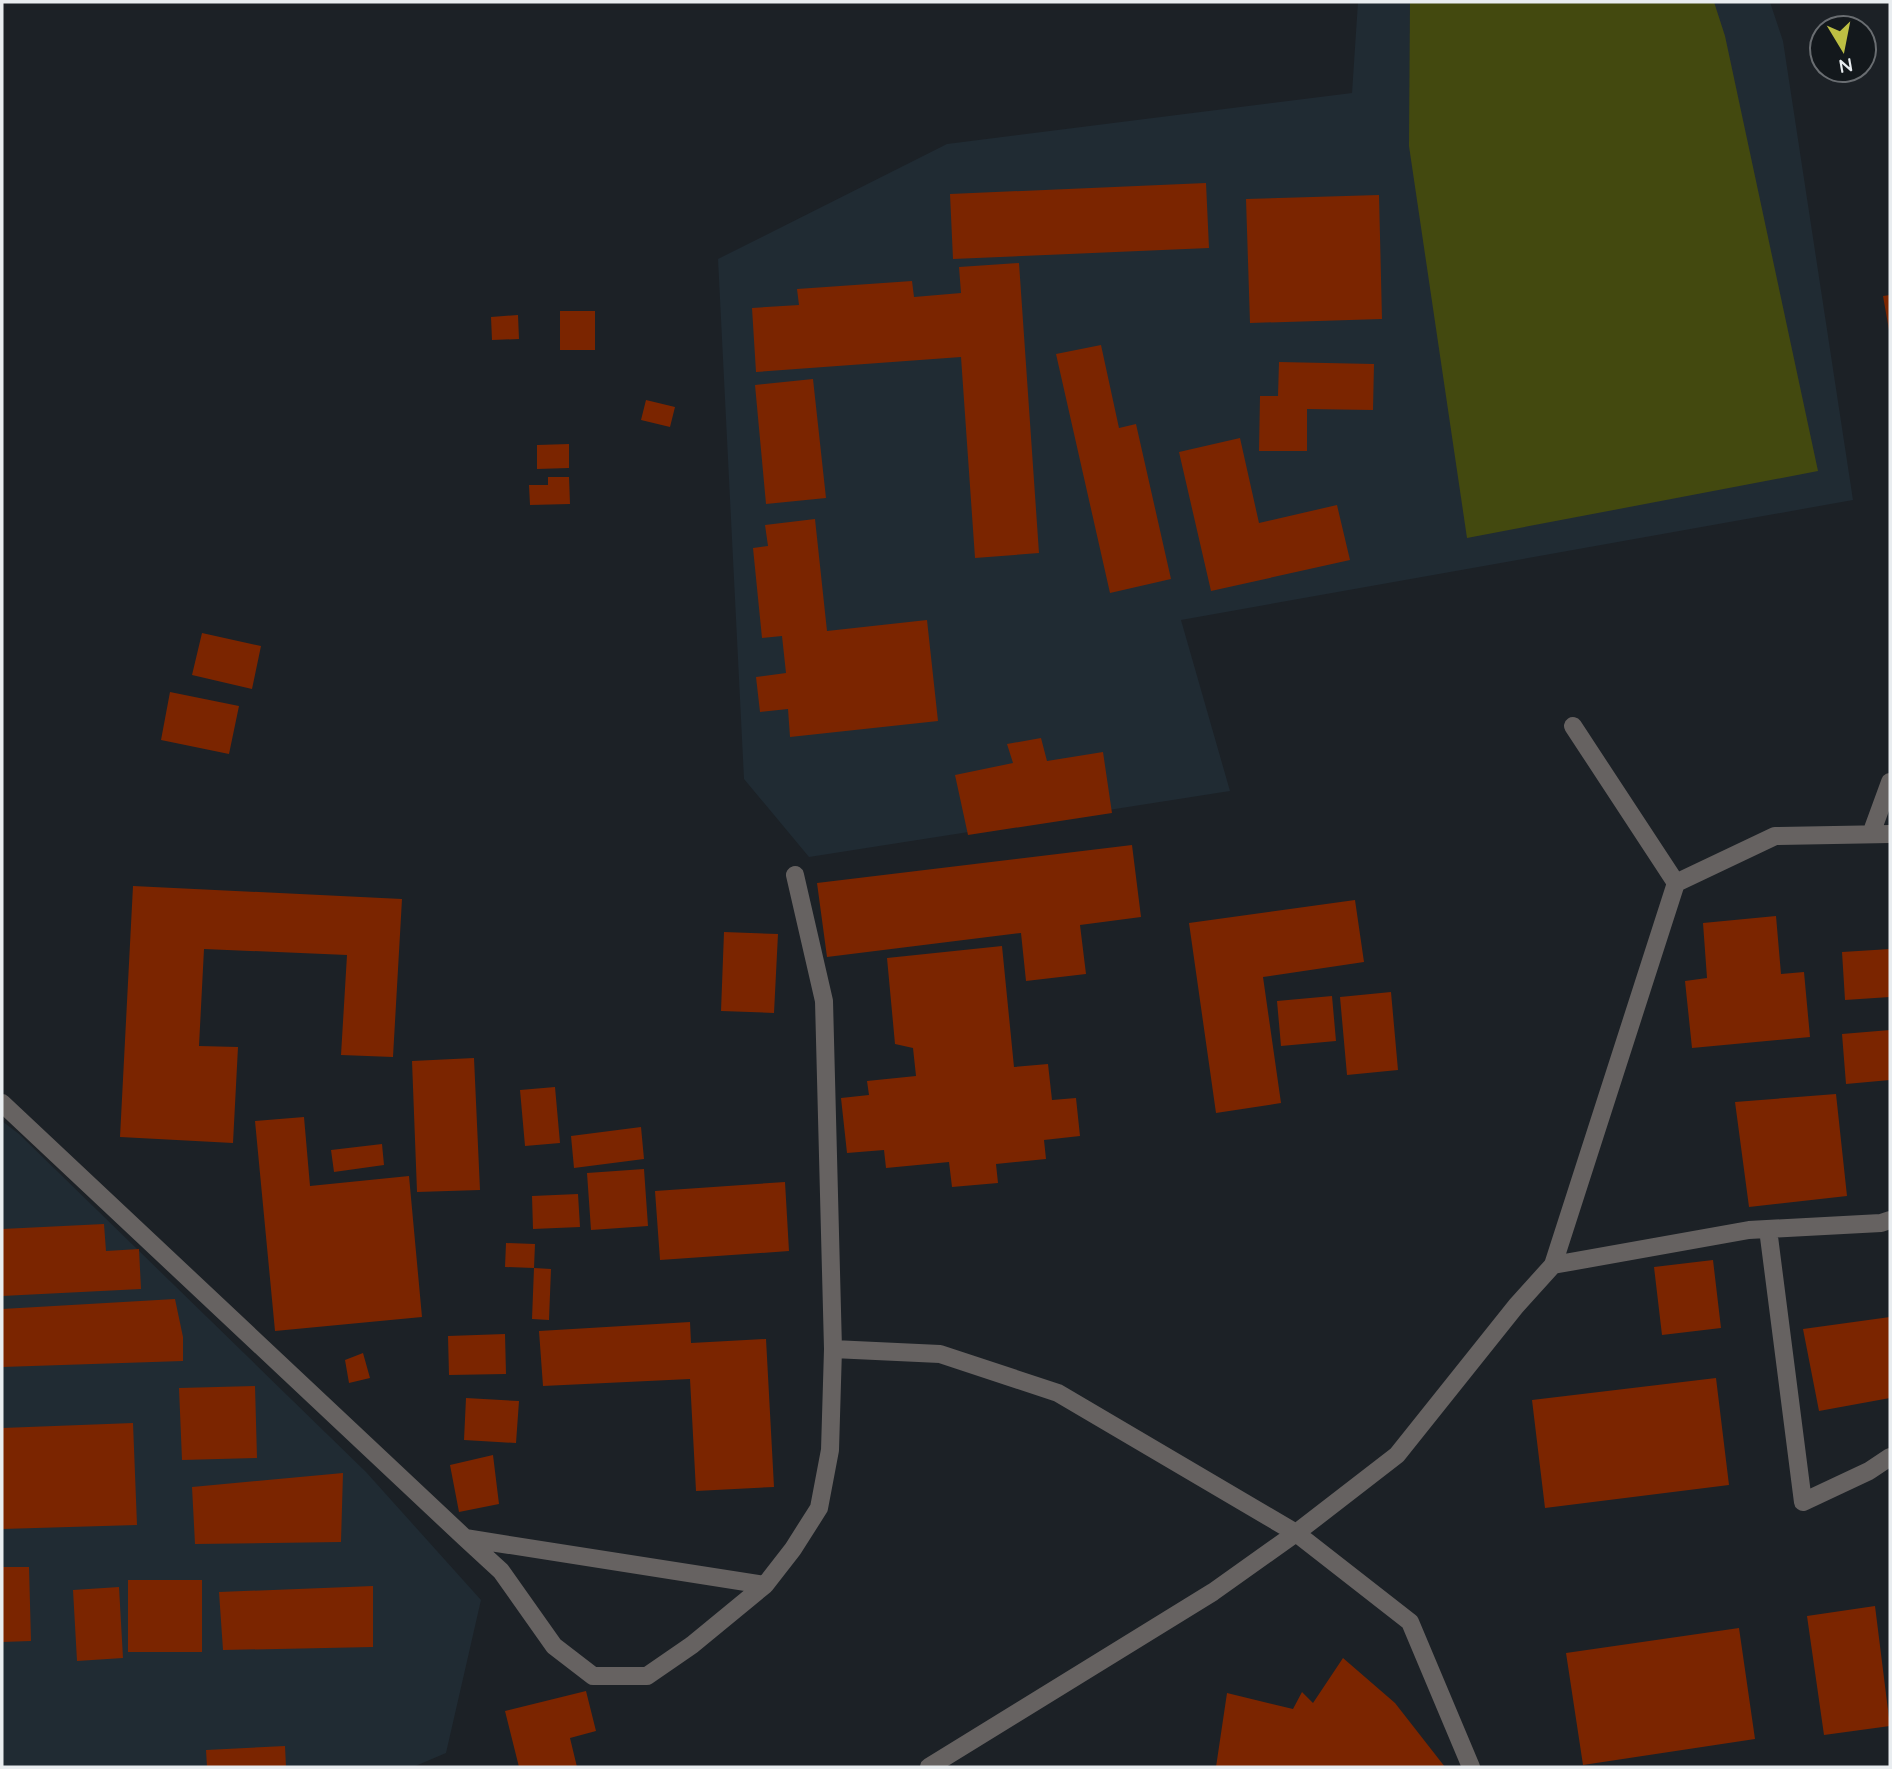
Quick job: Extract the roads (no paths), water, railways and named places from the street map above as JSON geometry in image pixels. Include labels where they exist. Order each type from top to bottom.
[{"type":"street","points":[[1573,726],[1676,883]]},
{"type":"street","points":[[1871,834],[1890,782]]},
{"type":"street","points":[[929,1767],[1213,1592],[1296,1533],[1397,1455],[1516,1306],[1553,1265],[1676,883],[1775,836],[1890,834]]},
{"type":"street","points":[[2,1103],[501,1572],[554,1646],[593,1676],[647,1676],[692,1645],[765,1585],[793,1549],[819,1507],[830,1450],[834,1349],[824,1001],[795,875]]},
{"type":"street","points":[[1553,1265],[1749,1230],[1881,1223],[1890,1220]]},
{"type":"street","points":[[1768,1229],[1802,1502],[1869,1471],[1890,1457]]},
{"type":"street","points":[[834,1349],[940,1354],[1058,1394],[1296,1533],[1410,1622],[1471,1767]]},
{"type":"street","points":[[465,1538],[765,1585]]}]
